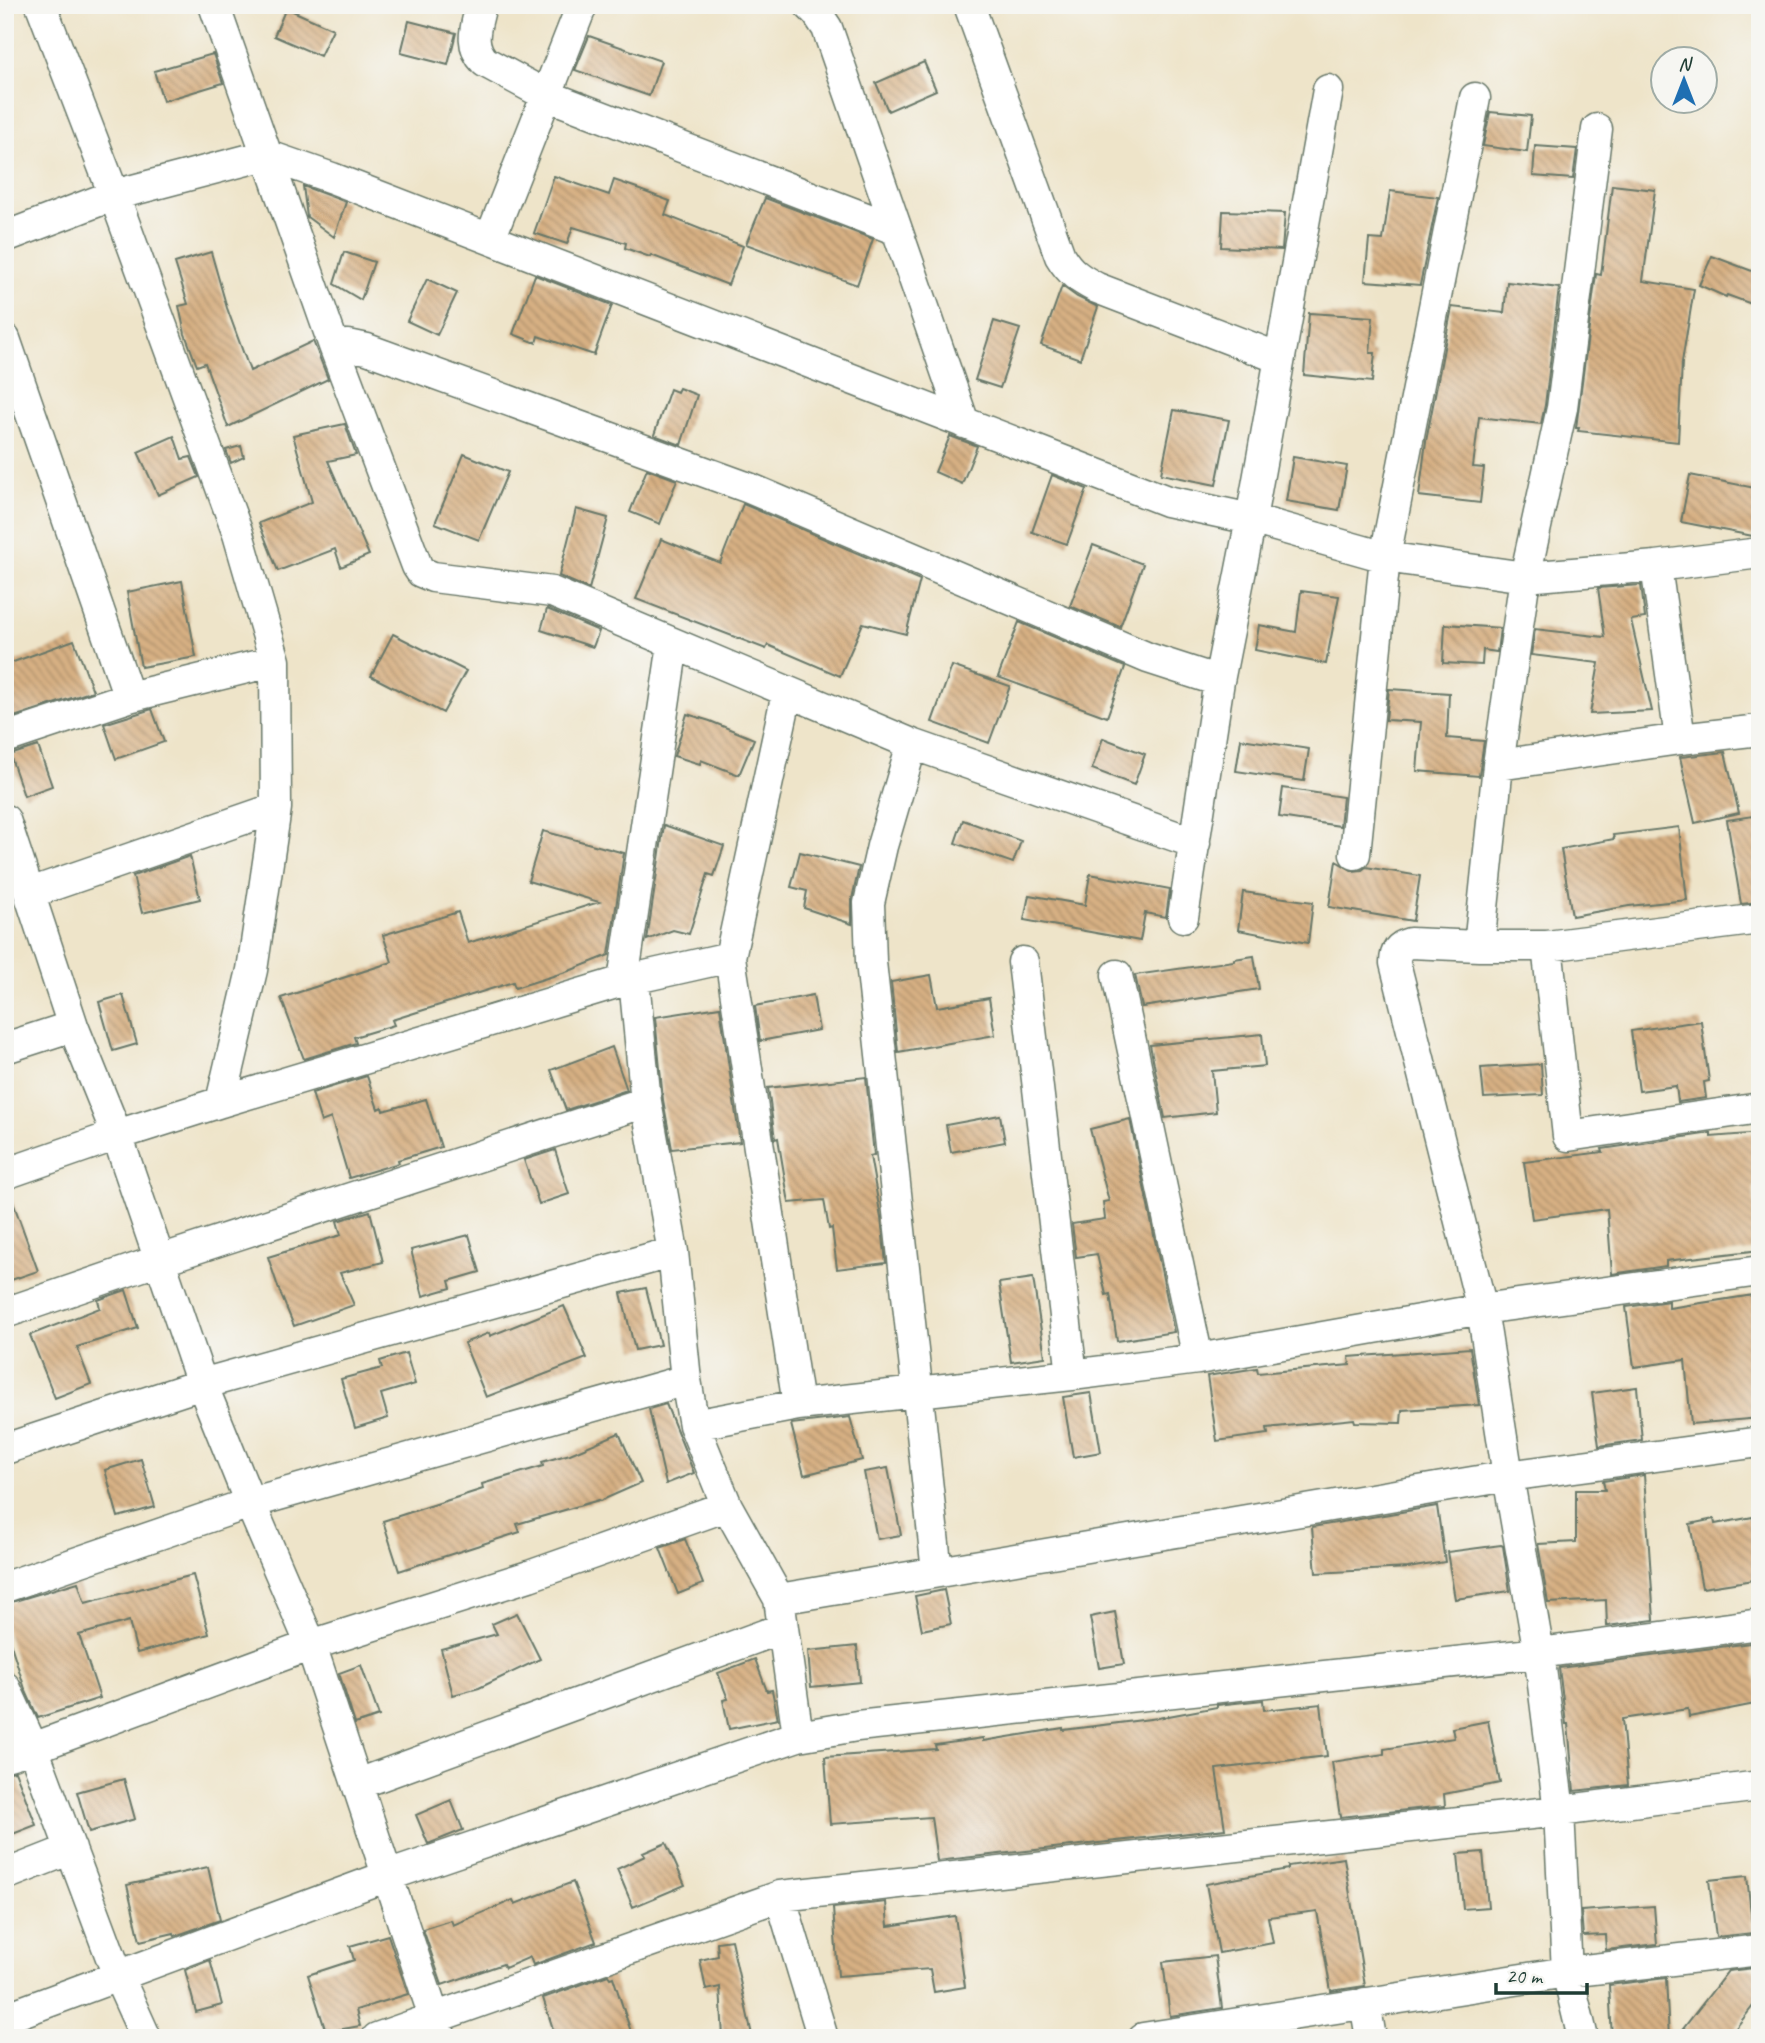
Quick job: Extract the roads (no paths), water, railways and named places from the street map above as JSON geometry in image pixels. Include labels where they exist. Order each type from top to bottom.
[{"type":"street","points":[[41,5],[114,195],[238,534],[275,661],[276,808],[253,970],[220,1102]]},
{"type":"street","points":[[214,5],[334,346],[421,572],[433,578],[552,592],[912,744],[1195,843]]},
{"type":"street","points":[[481,5],[475,34],[477,53],[485,62],[546,95],[897,230]]},
{"type":"street","points":[[490,239],[582,5]]},
{"type":"street","points":[[808,5],[827,28],[964,423]]},
{"type":"street","points":[[969,5],[1060,256],[1068,270],[1097,288],[1279,358]]},
{"type":"street","points":[[1183,917],[1219,681],[1328,90]]},
{"type":"street","points":[[1355,854],[1385,557],[1475,98]]},
{"type":"street","points":[[1479,946],[1498,765],[1525,577],[1562,408],[1597,128]]},
{"type":"street","points":[[5,237],[114,195],[266,155],[332,178],[1167,501],[1251,519],[1385,557],[1525,577],[1656,566],[1758,550]]},
{"type":"street","points":[[5,339],[129,697]]},
{"type":"street","points":[[334,346],[348,345],[367,349],[749,488],[1148,658],[1219,681]]},
{"type":"street","points":[[1656,566],[1679,739]]},
{"type":"street","points":[[673,644],[628,980],[646,1102],[673,1252],[686,1380],[694,1425],[727,1506],[781,1614],[798,1736]]},
{"type":"street","points":[[5,738],[129,697],[275,661]]},
{"type":"street","points":[[787,692],[730,957],[798,1405]]},
{"type":"street","points":[[1498,765],[1760,730]]},
{"type":"street","points":[[912,744],[882,846],[869,902],[873,976],[937,1572]]},
{"type":"street","points":[[30,893],[276,808]]},
{"type":"street","points":[[5,820],[73,1026],[117,1135],[202,1384],[312,1645],[438,2027]]},
{"type":"street","points":[[1583,2038],[1567,1972],[1559,1811],[1539,1653],[1482,1309],[1395,963],[1398,950],[1402,945],[1410,943],[1547,946],[1760,919]]},
{"type":"street","points":[[1547,946],[1568,1136],[1760,1108]]},
{"type":"street","points":[[5,1174],[220,1102],[628,980],[730,957]]},
{"type":"street","points":[[1023,962],[1072,1375]]},
{"type":"street","points":[[1117,975],[1198,1359]]},
{"type":"street","points":[[5,1048],[73,1026]]},
{"type":"street","points":[[5,1313],[646,1102]]},
{"type":"street","points":[[5,1449],[202,1384],[673,1252]]},
{"type":"street","points":[[694,1425],[798,1405],[1198,1359],[1482,1309],[1760,1271]]},
{"type":"street","points":[[5,1587],[250,1503],[686,1380]]},
{"type":"street","points":[[358,1784],[781,1614],[937,1572],[1508,1476],[1760,1442]]},
{"type":"street","points":[[19,1752],[312,1645],[530,1576],[727,1506]]},
{"type":"street","points":[[5,2018],[387,1876],[798,1736],[871,1724],[1539,1653],[1760,1624]]},
{"type":"street","points":[[5,1687],[19,1752],[71,1849],[118,1976],[146,2038]]},
{"type":"street","points":[[377,2038],[438,2027],[780,1896],[1559,1811],[1760,1786]]},
{"type":"street","points":[[5,1875],[71,1849]]},
{"type":"street","points":[[780,1896],[822,2038]]},
{"type":"street","points":[[1143,2038],[1567,1972],[1760,1950]]},
{"type":"street","points":[[1365,2003],[1371,2038]]}]
